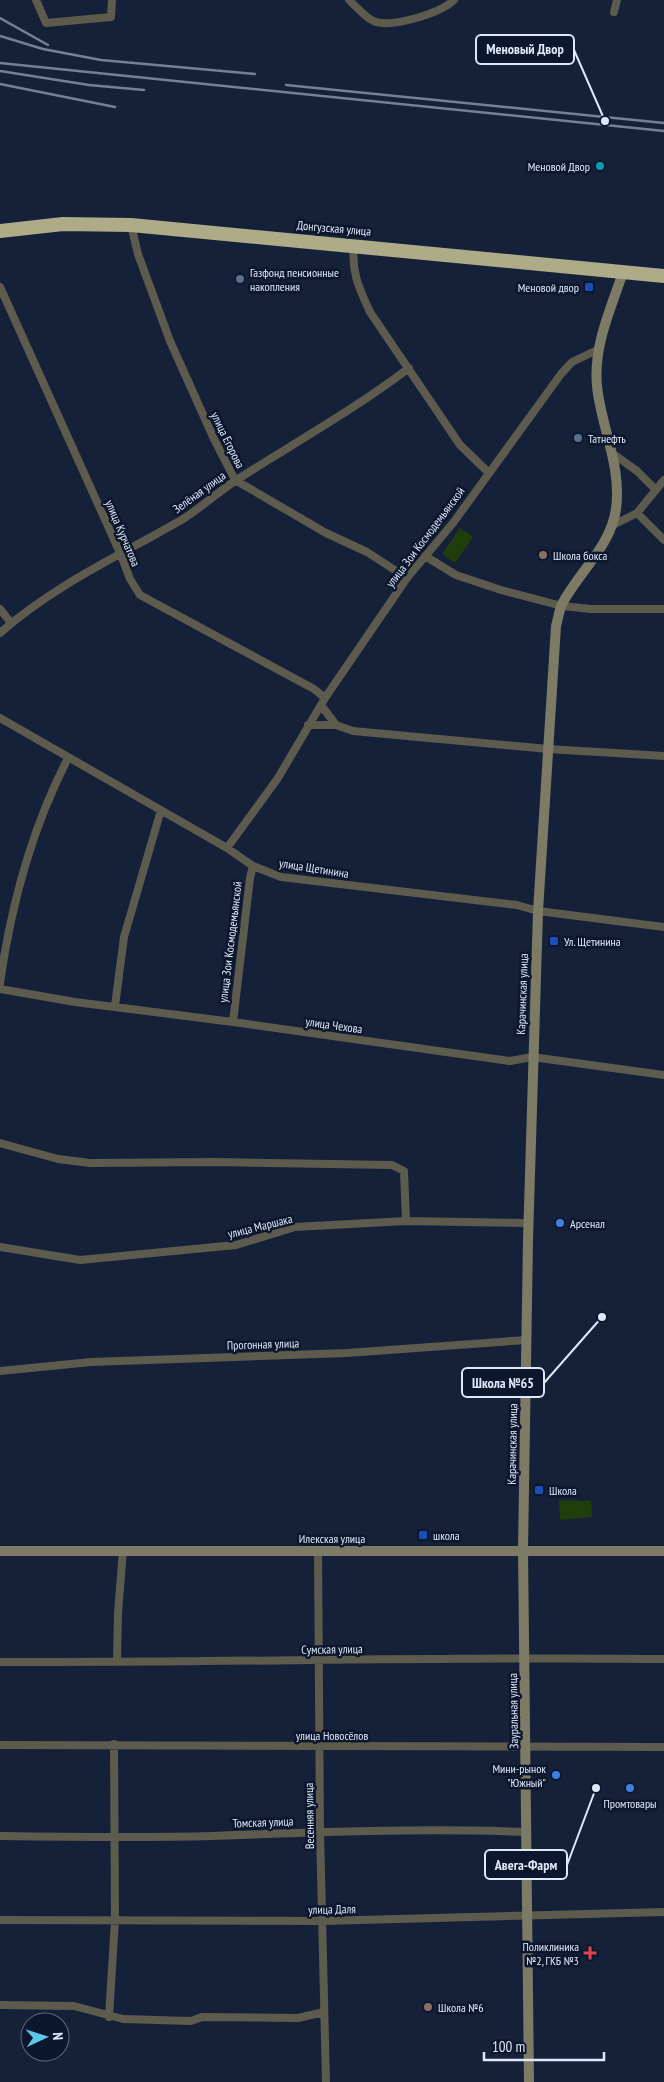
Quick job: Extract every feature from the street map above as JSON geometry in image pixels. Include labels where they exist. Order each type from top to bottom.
[{"type":"highway","name":"Донгузская улица","points":[[0,231],[63,224],[131,225],[664,276]]},
{"type":"street","points":[[36,0],[46,23],[111,17],[112,0]]},
{"type":"street","points":[[349,0],[375,22],[388,23],[414,18],[448,6],[454,0]]},
{"type":"street","points":[[614,12],[617,0]]},
{"type":"street","name":"улица Егорова","points":[[131,225],[138,254],[170,341],[235,480],[326,533],[367,552],[407,578]]},
{"type":"street","points":[[354,245],[352,265],[359,288],[370,312],[410,368],[460,445],[488,472]]},
{"type":"street","points":[[613,525],[616,507],[616,487],[612,453],[597,386],[598,350],[623,272]]},
{"type":"street","name":"улица Курчатова","points":[[0,287],[121,555],[130,579],[140,595],[314,689],[336,725]]},
{"type":"street","name":"улица Зои Космодемьянской","points":[[228,848],[278,778],[323,701],[407,578],[426,556],[566,368],[582,356],[598,350]]},
{"type":"street","name":"Зелёная улица","points":[[0,632],[72,579],[121,555],[194,512],[235,480],[368,399],[410,368]]},
{"type":"street","points":[[612,453],[637,471],[655,489]]},
{"type":"street","points":[[613,525],[637,513],[664,480]]},
{"type":"street","points":[[637,513],[664,540]]},
{"type":"street","name":"Карачинская улица","points":[[523,1550],[532,1057],[538,911],[555,635],[562,606],[600,549],[613,525]]},
{"type":"street","points":[[426,556],[456,575],[501,590],[562,606],[591,609],[664,609]]},
{"type":"street","points":[[0,609],[11,623]]},
{"type":"street","name":"улица Щетинина","points":[[0,718],[228,848],[254,866],[281,877],[517,905],[538,911],[664,927]]},
{"type":"street","points":[[308,725],[336,725],[353,731],[548,749],[664,756]]},
{"type":"street","points":[[0,983],[5,945],[21,881],[41,820],[68,758]]},
{"type":"street","points":[[115,1006],[124,937],[161,810]]},
{"type":"street","name":"улица Зои Космодемьянской","points":[[233,1022],[250,878],[254,866]]},
{"type":"street","name":"улица Чехова","points":[[0,989],[75,1002],[510,1061],[532,1057],[664,1076]]},
{"type":"street","points":[[0,1143],[58,1159],[90,1163],[216,1162],[392,1165],[404,1171],[406,1221]]},
{"type":"street","name":"улица Маршака","points":[[0,1247],[80,1260],[236,1245],[295,1228],[406,1221],[528,1223]]},
{"type":"street","name":"Прогонная улица","points":[[0,1371],[91,1362],[347,1353],[526,1340]]},
{"type":"street","points":[[118,1660],[118,1613],[123,1550]]},
{"type":"street","name":"Весенняя улица","points":[[318,1550],[320,1831],[326,2082]]},
{"type":"street","name":"Зауральная улица","points":[[523,1550],[529,2082]]},
{"type":"street","name":"Илекская улица","points":[[0,1551],[664,1550]]},
{"type":"street","name":"Сумская улица","points":[[0,1662],[118,1660],[319,1661],[525,1657],[664,1659]]},
{"type":"street","points":[[109,2016],[115,1920],[114,1744]]},
{"type":"street","name":"улица Новосёлов","points":[[0,1745],[526,1745],[664,1747]]},
{"type":"street","name":"Томская улица","points":[[0,1836],[114,1837],[320,1831],[526,1832]]},
{"type":"street","name":"улица Даля","points":[[0,1920],[323,1920],[664,1912]]},
{"type":"street","points":[[0,2005],[74,2006],[109,2016],[191,2022],[202,2016],[298,2018],[324,2012]]},
{"type":"green space","points":[[460,528],[473,537],[455,563],[442,554]]},
{"type":"green space","points":[[559,1500],[591,1501],[592,1517],[560,1520]]},
{"type":"railway","points":[[0,18],[48,45]]},
{"type":"railway","points":[[0,36],[43,49],[101,60],[255,74]]},
{"type":"railway","points":[[0,63],[664,131]]},
{"type":"railway","points":[[0,71],[89,85],[144,90]]},
{"type":"railway","points":[[0,84],[115,107]]},
{"type":"railway","points":[[286,85],[664,123]]},
{"type":"place","name":"Меновый Двор","points":[[605,121]]},
{"type":"place","name":"Меновой Двор","points":[[600,166]]},
{"type":"place","name":"Газфонд пенсионные накопления","points":[[240,279]]},
{"type":"place","name":"Меновой двор","points":[[589,287]]},
{"type":"place","name":"Татнефть","points":[[578,438]]},
{"type":"place","name":"Школа бокса","points":[[543,555]]},
{"type":"place","name":"Ул. Щетинина","points":[[554,941]]},
{"type":"place","name":"Арсенал","points":[[560,1223]]},
{"type":"place","name":"Школа №65","points":[[602,1317]]},
{"type":"place","name":"Школа","points":[[539,1490]]},
{"type":"place","name":"школа","points":[[423,1535]]},
{"type":"place","name":"Мини-рынок \"Южный\"","points":[[556,1775]]},
{"type":"place","name":"Авега-Фарм","points":[[596,1788]]},
{"type":"place","name":"Промтовары","points":[[630,1788]]},
{"type":"place","name":"Поликлиника №2, ГКБ №3","points":[[590,1953]]},
{"type":"place","name":"Школа №6","points":[[428,2007]]}]
